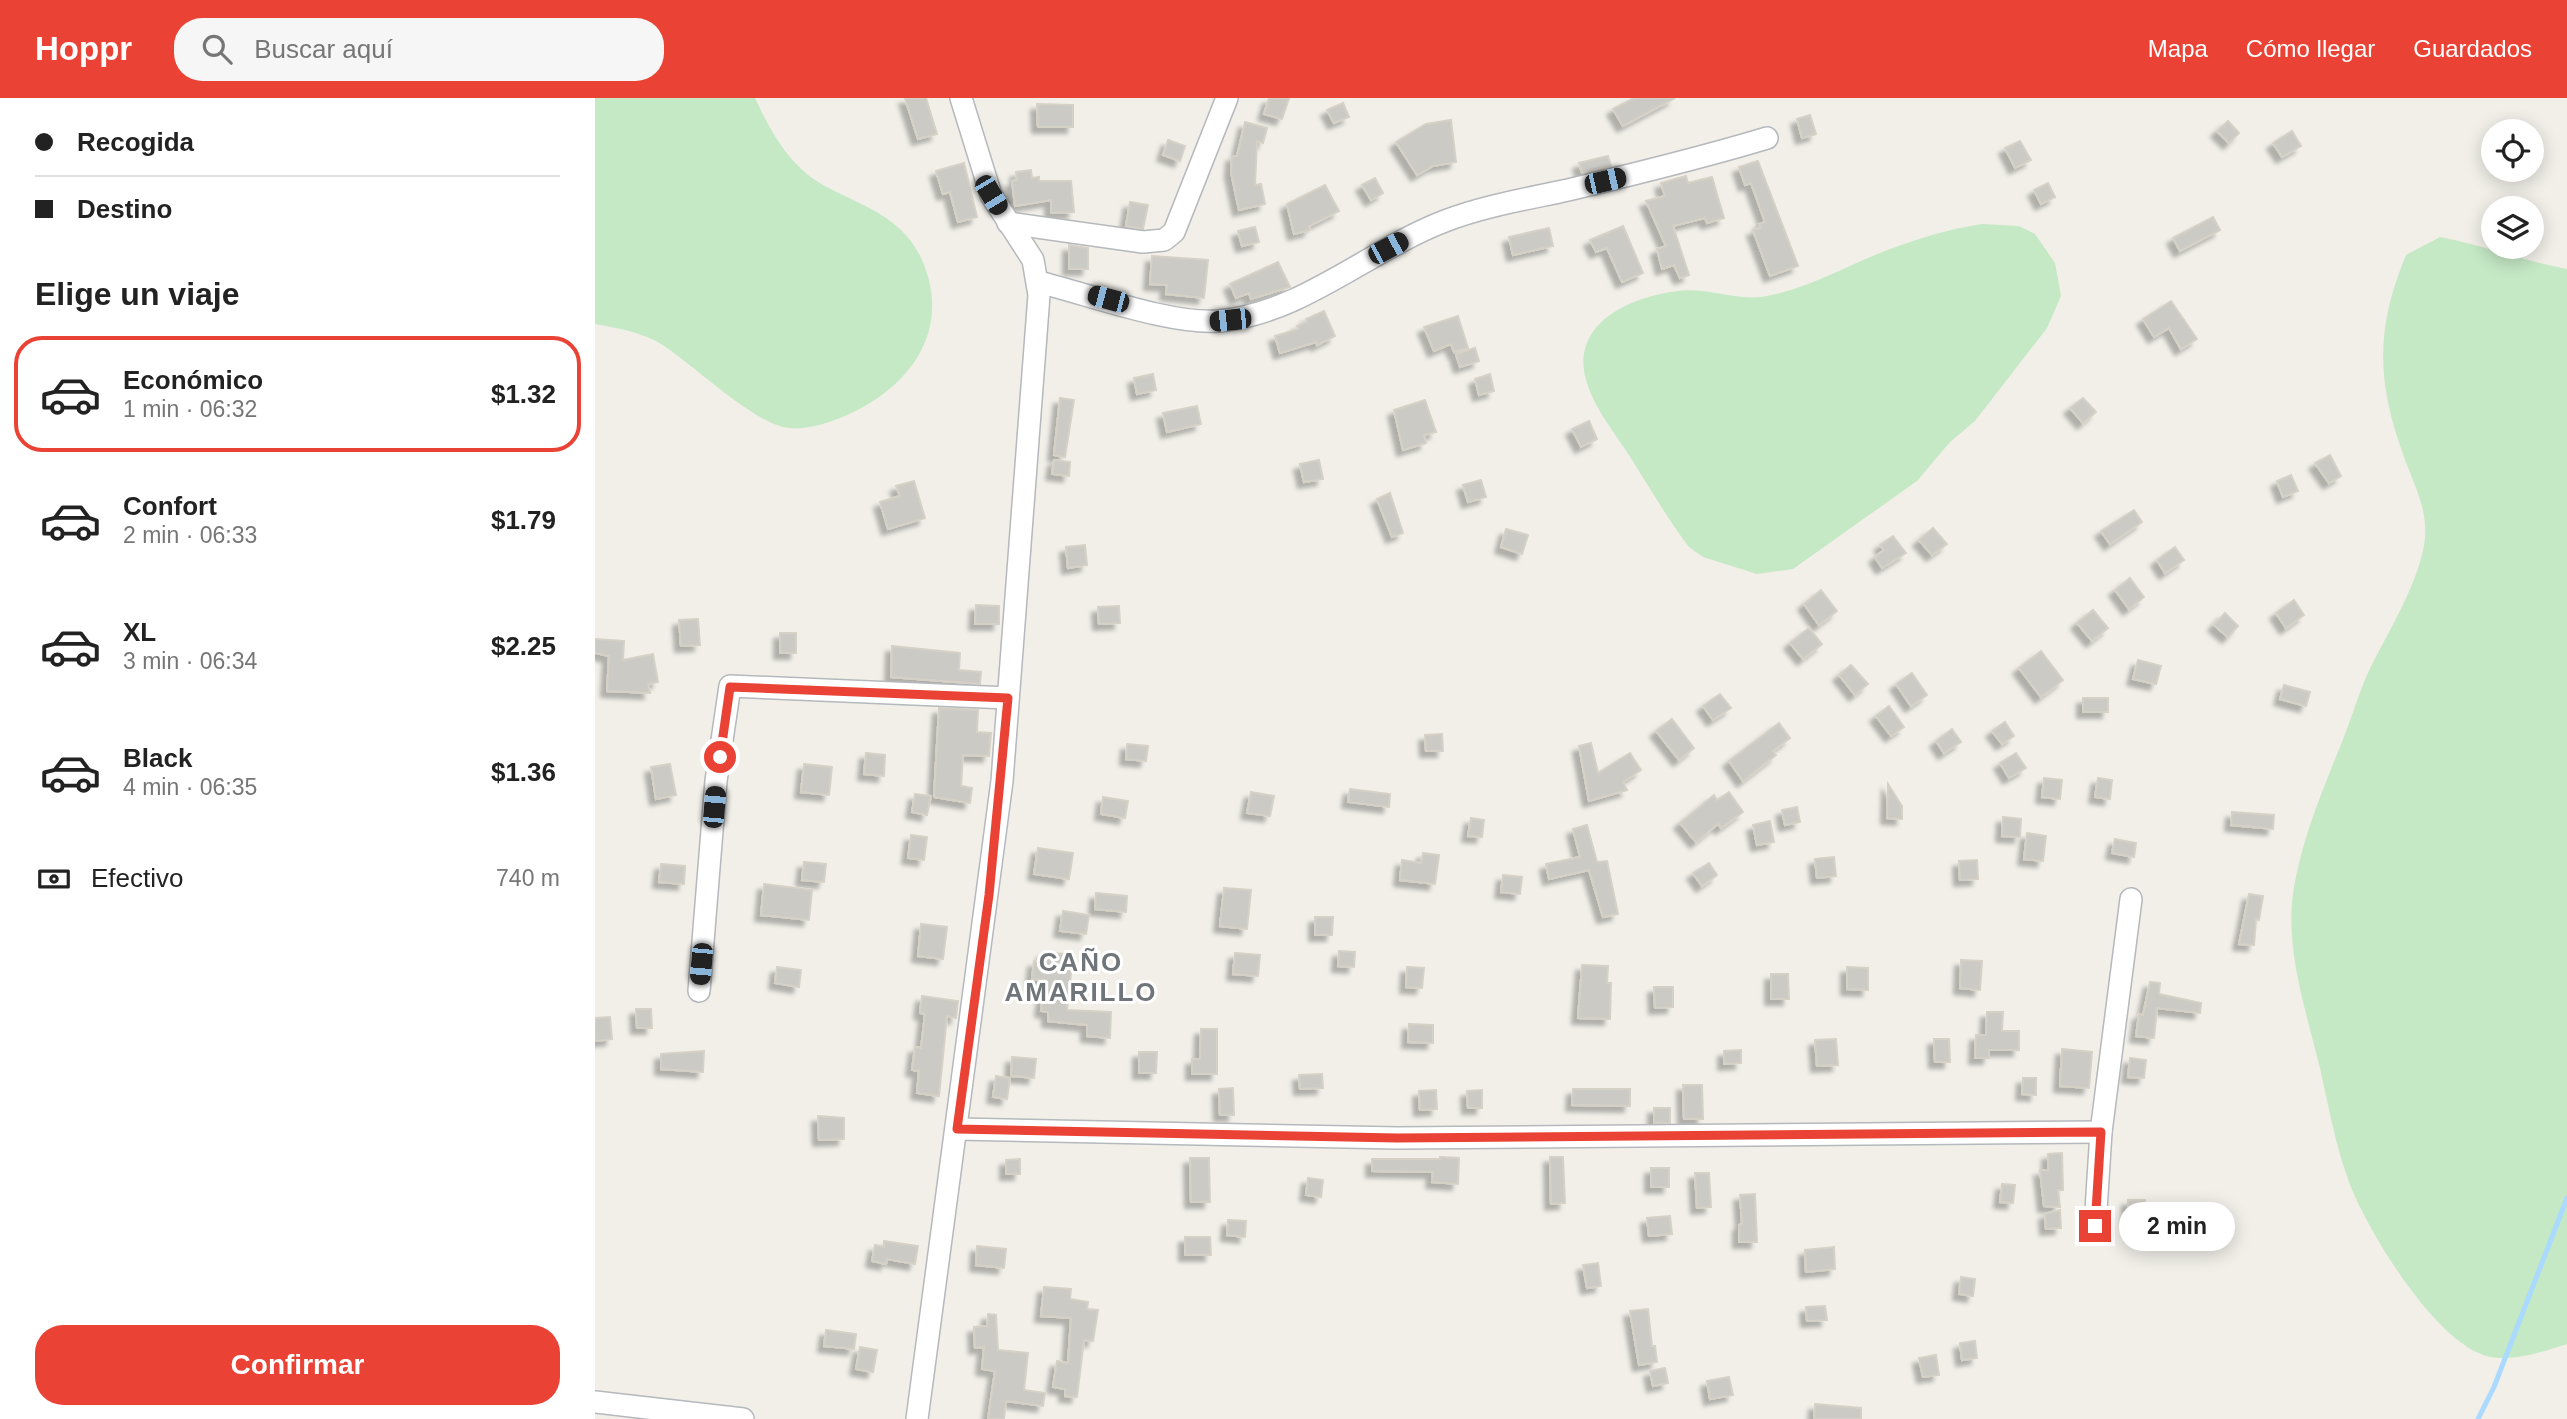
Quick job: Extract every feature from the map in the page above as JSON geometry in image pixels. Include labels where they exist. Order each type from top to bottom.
[{"type":"street","points":[[917,1419],[989,895],[1008,698],[1035,358],[1038,282],[1033,260],[991,195],[961,98]]},
{"type":"street","points":[[1008,223],[1143,242],[1164,240],[1174,232],[1227,98]]},
{"type":"street","points":[[1038,282],[1165,316],[1215,322],[1230,320],[1275,307],[1411,236],[1469,213],[1677,164],[1767,138]]},
{"type":"street","points":[[699,991],[716,781],[730,687],[1008,698]]},
{"type":"street","points":[[2095,1226],[2101,1132],[2130,899]]},
{"type":"street","points":[[957,1129],[1397,1138],[2101,1132]]},
{"type":"street","points":[[595,1402],[743,1419]]},
{"type":"green space","points":[[595,98],[755,98],[773,133],[797,165],[818,182],[890,221],[913,244],[922,260],[930,286],[932,310],[928,333],[919,354],[906,373],[888,390],[845,416],[811,427],[789,428],[775,424],[742,405],[661,344],[629,331],[595,324]]},
{"type":"green space","points":[[1982,224],[2019,226],[2035,234],[2055,263],[2061,296],[2047,328],[1975,421],[1950,442],[1917,481],[1793,569],[1757,574],[1703,557],[1689,547],[1608,424],[1589,388],[1584,357],[1588,340],[1598,326],[1626,306],[1661,294],[1689,290],[1745,297],[1767,296],[1811,283],[1905,244]]},
{"type":"green space","points":[[2440,237],[2481,247],[2481,259],[2524,259],[2567,269],[2567,1344],[2510,1358],[2491,1357],[2470,1349],[2449,1333],[2407,1284],[2371,1228],[2344,1168],[2302,999],[2294,954],[2294,887],[2313,816],[2363,684],[2407,596],[2424,546],[2423,510],[2394,427],[2384,377],[2383,354],[2389,306],[2406,255]]},
{"type":"building","points":[[905,98],[926,98],[937,134],[918,139]]},
{"type":"building","points":[[1269,98],[1289,98],[1282,119],[1264,114]]},
{"type":"building","points":[[1634,98],[1675,98],[1623,126],[1613,109]]},
{"type":"building","points":[[1343,103],[1349,117],[1334,123],[1327,110]]},
{"type":"building","points":[[1037,104],[1073,105],[1073,127],[1038,127]]},
{"type":"building","points":[[1810,115],[1816,134],[1802,138],[1797,119]]},
{"type":"building","points":[[1451,120],[1456,162],[1433,166],[1417,175],[1396,142],[1426,124]]},
{"type":"building","points":[[2228,121],[2239,133],[2229,143],[2217,131]]},
{"type":"building","points":[[1245,122],[1267,128],[1263,143],[1257,141],[1255,185],[1261,184],[1265,204],[1239,210],[1231,172],[1232,156],[1237,156]]},
{"type":"building","points":[[2292,131],[2301,146],[2282,157],[2273,143]]},
{"type":"building","points":[[1168,140],[1185,146],[1180,161],[1163,155]]},
{"type":"building","points":[[2020,141],[2031,160],[2015,168],[2005,148]]},
{"type":"building","points":[[1608,156],[1611,166],[1582,173],[1579,163]]},
{"type":"building","points":[[1758,161],[1798,266],[1770,276],[1753,230],[1761,228],[1759,224],[1765,222],[1751,183],[1745,185],[1739,167]]},
{"type":"building","points":[[964,163],[977,217],[958,222],[950,192],[943,194],[936,171]]},
{"type":"building","points":[[1031,170],[1032,178],[1039,177],[1039,181],[1071,181],[1074,212],[1051,213],[1051,200],[1015,206],[1012,181],[1017,180],[1016,172]]},
{"type":"building","points":[[1686,176],[1688,183],[1712,177],[1724,218],[1707,223],[1705,218],[1673,226],[1689,275],[1680,278],[1674,265],[1662,269],[1657,249],[1666,246],[1646,201],[1665,196],[1661,183]]},
{"type":"building","points":[[1375,178],[1383,193],[1371,200],[1362,185]]},
{"type":"building","points":[[2048,183],[2055,197],[2041,204],[2034,190]]},
{"type":"building","points":[[1325,185],[1339,211],[1309,226],[1310,230],[1294,234],[1287,204]]},
{"type":"building","points":[[1130,202],[1148,205],[1143,229],[1126,226]]},
{"type":"building","points":[[2213,217],[2220,230],[2180,251],[2173,238]]},
{"type":"building","points":[[1623,226],[1643,273],[1622,282],[1607,248],[1596,252],[1590,240]]},
{"type":"building","points":[[1255,227],[1259,242],[1242,246],[1238,231]]},
{"type":"building","points":[[1549,228],[1553,246],[1513,255],[1509,237]]},
{"type":"building","points":[[1069,245],[1088,248],[1088,269],[1069,269]]},
{"type":"building","points":[[1152,256],[1208,260],[1204,298],[1166,294],[1167,285],[1150,284]]},
{"type":"building","points":[[1278,262],[1290,287],[1251,299],[1249,293],[1236,298],[1230,284]]},
{"type":"building","points":[[2171,301],[2197,339],[2181,349],[2169,328],[2154,337],[2143,319]]},
{"type":"building","points":[[1324,311],[1335,336],[1317,345],[1316,342],[1280,353],[1275,336],[1299,329],[1297,326],[1307,322],[1306,319]]},
{"type":"building","points":[[1458,316],[1468,348],[1454,352],[1451,344],[1434,351],[1424,327]]},
{"type":"building","points":[[1475,348],[1479,361],[1460,367],[1456,354]]},
{"type":"building","points":[[1153,374],[1156,390],[1137,394],[1134,378]]},
{"type":"building","points":[[1490,374],[1494,391],[1479,395],[1475,379]]},
{"type":"building","points":[[1060,398],[1074,400],[1065,457],[1054,455]]},
{"type":"building","points":[[2083,398],[2096,412],[2083,423],[2070,408]]},
{"type":"building","points":[[1425,400],[1436,432],[1424,435],[1426,443],[1403,450],[1394,410]]},
{"type":"building","points":[[1197,406],[1201,424],[1167,432],[1163,413]]},
{"type":"building","points":[[1589,421],[1597,439],[1581,447],[1572,429]]},
{"type":"building","points":[[2330,455],[2341,476],[2329,483],[2315,463]]},
{"type":"building","points":[[1054,460],[1070,462],[1069,476],[1052,474]]},
{"type":"building","points":[[1319,460],[1323,479],[1304,482],[1300,464]]},
{"type":"building","points":[[2291,475],[2298,491],[2283,497],[2277,481]]},
{"type":"building","points":[[1481,480],[1486,497],[1468,502],[1463,485]]},
{"type":"building","points":[[914,481],[925,518],[888,529],[880,502],[900,496],[896,486]]},
{"type":"building","points":[[1390,493],[1403,533],[1392,537],[1377,499]]},
{"type":"building","points":[[2134,510],[2142,522],[2110,544],[2101,531]]},
{"type":"building","points":[[1933,528],[1947,544],[1932,555],[1919,540]]},
{"type":"building","points":[[1506,529],[1528,535],[1522,554],[1501,547]]},
{"type":"building","points":[[1893,536],[1906,553],[1882,568],[1875,557],[1884,550],[1880,545]]},
{"type":"building","points":[[1085,545],[1087,565],[1068,568],[1066,547]]},
{"type":"building","points":[[2175,547],[2184,560],[2165,573],[2157,560]]},
{"type":"building","points":[[2130,578],[2144,597],[2129,609],[2115,590]]},
{"type":"building","points":[[1821,590],[1837,611],[1819,625],[1804,604]]},
{"type":"building","points":[[2294,600],[2304,615],[2286,628],[2276,613]]},
{"type":"building","points":[[976,605],[999,606],[999,624],[975,624]]},
{"type":"building","points":[[1119,606],[1120,623],[1099,624],[1098,607]]},
{"type":"building","points":[[2093,610],[2108,628],[2092,641],[2077,623]]},
{"type":"building","points":[[2225,613],[2238,626],[2228,637],[2214,625]]},
{"type":"building","points":[[698,619],[700,645],[681,646],[679,620]]},
{"type":"building","points":[[1809,628],[1822,644],[1803,659],[1790,643]]},
{"type":"building","points":[[780,633],[796,633],[796,653],[780,653]]},
{"type":"building","points":[[595,639],[624,641],[623,660],[653,654],[658,682],[648,684],[650,693],[607,691],[609,656],[595,653]]},
{"type":"building","points":[[892,646],[960,653],[959,670],[981,672],[980,684],[891,677]]},
{"type":"building","points":[[2041,651],[2063,680],[2041,697],[2019,668]]},
{"type":"building","points":[[2138,660],[2161,666],[2156,684],[2133,679]]},
{"type":"building","points":[[1851,665],[1868,684],[1855,695],[1839,675]]},
{"type":"building","points":[[1912,673],[1927,695],[1911,706],[1896,684]]},
{"type":"building","points":[[2284,685],[2310,692],[2306,706],[2280,699]]},
{"type":"building","points":[[1720,694],[1731,708],[1713,720],[1703,706]]},
{"type":"building","points":[[2083,698],[2108,698],[2108,712],[2083,712]]},
{"type":"building","points":[[1889,706],[1904,727],[1891,736],[1876,716]]},
{"type":"building","points":[[939,708],[978,710],[977,732],[991,733],[989,756],[963,755],[961,786],[972,788],[970,803],[934,797]]},
{"type":"building","points":[[1672,719],[1694,748],[1679,760],[1656,731]]},
{"type":"building","points":[[2005,722],[2014,736],[2002,744],[1992,731]]},
{"type":"building","points":[[1779,723],[1790,738],[1773,751],[1776,755],[1743,781],[1729,761]]},
{"type":"building","points":[[1952,729],[1961,742],[1944,753],[1936,741]]},
{"type":"building","points":[[1442,734],[1443,751],[1426,751],[1425,735]]},
{"type":"building","points":[[1591,743],[1598,773],[1630,753],[1641,770],[1623,782],[1627,790],[1589,801],[1579,746]]},
{"type":"building","points":[[1127,744],[1148,746],[1146,761],[1126,759]]},
{"type":"building","points":[[866,753],[885,755],[884,776],[864,774]]},
{"type":"building","points":[[2016,753],[2026,768],[2009,778],[2000,763]]},
{"type":"building","points":[[670,764],[676,795],[656,799],[651,767]]},
{"type":"building","points":[[804,764],[832,767],[829,795],[801,792]]},
{"type":"building","points":[[2044,778],[2062,780],[2060,799],[2042,797]]},
{"type":"building","points":[[2098,778],[2112,780],[2110,799],[2095,797]]},
{"type":"building","points":[[1888,784],[1902,806],[1902,819],[1887,818]]},
{"type":"building","points":[[1350,789],[1390,794],[1389,807],[1348,802]]},
{"type":"building","points":[[1251,792],[1274,796],[1270,816],[1247,813]]},
{"type":"building","points":[[1729,792],[1743,812],[1721,828],[1718,824],[1696,842],[1680,823],[1714,795],[1717,800]]},
{"type":"building","points":[[915,794],[931,796],[927,815],[912,812]]},
{"type":"building","points":[[1103,797],[1128,801],[1125,818],[1101,814]]},
{"type":"building","points":[[1797,807],[1800,822],[1785,825],[1782,810]]},
{"type":"building","points":[[2232,812],[2274,815],[2273,829],[2231,825]]},
{"type":"building","points":[[2003,817],[2021,819],[2020,837],[2002,836]]},
{"type":"building","points":[[1471,818],[1484,820],[1482,837],[1468,836]]},
{"type":"building","points":[[1770,821],[1774,842],[1757,845],[1753,825]]},
{"type":"building","points":[[1587,825],[1597,862],[1607,861],[1618,914],[1603,917],[1589,870],[1549,879],[1546,864],[1580,857],[1573,829]]},
{"type":"building","points":[[2027,833],[2046,836],[2043,861],[2024,859]]},
{"type":"building","points":[[911,835],[927,837],[924,860],[908,858]]},
{"type":"building","points":[[2115,839],[2136,843],[2134,857],[2112,853]]},
{"type":"building","points":[[1038,848],[1073,853],[1069,879],[1034,874]]},
{"type":"building","points":[[1423,853],[1439,855],[1435,884],[1400,880],[1402,860],[1421,863]]},
{"type":"building","points":[[1834,857],[1836,876],[1817,878],[1815,859]]},
{"type":"building","points":[[1977,860],[1978,879],[1960,880],[1959,861]]},
{"type":"building","points":[[804,862],[826,864],[824,882],[802,880]]},
{"type":"building","points":[[1709,863],[1717,875],[1702,886],[1693,873]]},
{"type":"building","points":[[661,864],[685,866],[684,884],[659,882]]},
{"type":"building","points":[[1503,875],[1522,877],[1520,894],[1501,892]]},
{"type":"building","points":[[764,884],[812,890],[809,920],[761,915]]},
{"type":"building","points":[[1224,888],[1251,890],[1247,929],[1220,926]]},
{"type":"building","points":[[1096,893],[1127,896],[1126,912],[1095,909]]},
{"type":"building","points":[[2249,894],[2263,896],[2259,920],[2256,919],[2254,945],[2239,944]]},
{"type":"building","points":[[1063,911],[1089,915],[1086,934],[1060,931]]},
{"type":"building","points":[[1315,917],[1333,917],[1332,935],[1315,935]]},
{"type":"building","points":[[921,924],[947,927],[943,959],[918,956]]},
{"type":"building","points":[[1339,951],[1355,952],[1354,967],[1338,966]]},
{"type":"building","points":[[1043,952],[1063,954],[1062,964],[1072,965],[1067,1010],[1111,1012],[1110,1038],[1087,1036],[1087,1025],[1048,1021],[1048,1012],[1041,1011],[1045,980],[1032,979],[1034,961],[1042,962]]},
{"type":"building","points":[[1235,953],[1260,955],[1258,976],[1233,974]]},
{"type":"building","points":[[1961,960],[1982,961],[1980,990],[1960,988]]},
{"type":"building","points":[[1582,965],[1608,966],[1607,983],[1611,983],[1610,1019],[1578,1018]]},
{"type":"building","points":[[777,967],[801,970],[799,987],[775,983]]},
{"type":"building","points":[[1407,967],[1424,968],[1422,988],[1406,987]]},
{"type":"building","points":[[1847,967],[1868,968],[1868,990],[1847,989]]},
{"type":"building","points":[[1771,974],[1788,974],[1789,999],[1771,999]]},
{"type":"building","points":[[2150,982],[2160,983],[2159,994],[2201,1003],[2200,1013],[2157,1008],[2154,1038],[2136,1036],[2139,1014],[2143,1015]]},
{"type":"building","points":[[1654,987],[1673,987],[1673,1007],[1655,1008]]},
{"type":"building","points":[[922,996],[958,1001],[956,1018],[947,1016],[939,1096],[917,1093],[919,1071],[912,1070],[915,1047],[921,1048],[925,1014],[920,1013]]},
{"type":"building","points":[[636,1009],[651,1009],[652,1028],[637,1028]]},
{"type":"building","points":[[1987,1012],[2003,1012],[2002,1031],[2019,1031],[2019,1050],[1989,1050],[1989,1058],[1975,1058],[1976,1035],[1986,1035]]},
{"type":"building","points":[[610,1017],[612,1039],[595,1041],[595,1018]]},
{"type":"building","points":[[1409,1024],[1433,1025],[1433,1043],[1408,1042]]},
{"type":"building","points":[[1201,1029],[1217,1029],[1217,1074],[1192,1074],[1192,1059],[1200,1059]]},
{"type":"building","points":[[1836,1039],[1838,1065],[1817,1066],[1815,1040]]},
{"type":"building","points":[[1934,1039],[1949,1039],[1950,1062],[1935,1062]]},
{"type":"building","points":[[2062,1049],[2092,1052],[2089,1088],[2060,1086]]},
{"type":"building","points":[[1741,1050],[1741,1063],[1724,1064],[1724,1051]]},
{"type":"building","points":[[704,1051],[703,1072],[661,1069],[661,1054]]},
{"type":"building","points":[[1139,1052],[1157,1052],[1156,1073],[1139,1073]]},
{"type":"building","points":[[1012,1057],[1036,1059],[1034,1078],[1011,1076]]},
{"type":"building","points":[[2130,1058],[2146,1060],[2144,1078],[2128,1077]]},
{"type":"building","points":[[1322,1074],[1323,1088],[1300,1089],[1299,1075]]},
{"type":"building","points":[[996,1076],[1010,1078],[1007,1099],[993,1097]]},
{"type":"building","points":[[2023,1078],[2036,1078],[2036,1095],[2022,1094]]},
{"type":"building","points":[[1683,1085],[1702,1085],[1703,1119],[1684,1119]]},
{"type":"building","points":[[1233,1088],[1234,1115],[1220,1115],[1219,1089]]},
{"type":"building","points":[[1573,1089],[1630,1089],[1630,1106],[1572,1105]]},
{"type":"building","points":[[1436,1090],[1437,1109],[1420,1110],[1419,1091]]},
{"type":"building","points":[[1482,1090],[1482,1108],[1468,1108],[1467,1091]]},
{"type":"building","points":[[1654,1108],[1670,1108],[1670,1123],[1654,1123]]},
{"type":"building","points":[[818,1116],[844,1118],[844,1139],[819,1140]]},
{"type":"building","points":[[2062,1153],[2063,1190],[2058,1190],[2060,1207],[2044,1206],[2040,1170],[2048,1170],[2048,1154]]},
{"type":"building","points":[[1550,1157],[1563,1157],[1565,1203],[1551,1204]]},
{"type":"building","points":[[1190,1158],[1209,1158],[1210,1202],[1191,1202]]},
{"type":"building","points":[[1459,1158],[1458,1184],[1432,1182],[1433,1172],[1372,1171],[1372,1159]]},
{"type":"building","points":[[1020,1159],[1020,1174],[1006,1174],[1006,1160]]},
{"type":"building","points":[[1651,1168],[1669,1168],[1669,1187],[1651,1187]]},
{"type":"building","points":[[1695,1173],[1709,1173],[1711,1207],[1697,1208]]},
{"type":"building","points":[[1308,1178],[1323,1180],[1321,1197],[1306,1195]]},
{"type":"building","points":[[2002,1184],[2015,1185],[2013,1203],[2000,1202]]},
{"type":"building","points":[[1755,1194],[1757,1242],[1739,1242],[1739,1225],[1742,1224],[1740,1195]]},
{"type":"building","points":[[2128,1200],[2145,1200],[2145,1218],[2128,1217]]},
{"type":"building","points":[[2060,1210],[2061,1228],[2046,1229],[2045,1214]]},
{"type":"building","points":[[1670,1216],[1672,1234],[1649,1236],[1647,1218]]},
{"type":"building","points":[[1228,1220],[1246,1221],[1245,1237],[1227,1235]]},
{"type":"building","points":[[1185,1237],[1210,1237],[1211,1255],[1185,1255]]},
{"type":"building","points":[[884,1241],[918,1246],[915,1264],[887,1259],[886,1264],[872,1261],[875,1245],[884,1247]]},
{"type":"building","points":[[977,1246],[1006,1249],[1004,1268],[976,1265]]},
{"type":"building","points":[[1834,1247],[1835,1269],[1806,1272],[1805,1250]]},
{"type":"building","points":[[1598,1263],[1601,1286],[1587,1288],[1583,1265]]},
{"type":"building","points":[[1961,1277],[1975,1279],[1973,1296],[1959,1294]]},
{"type":"building","points":[[1044,1287],[1071,1289],[1070,1299],[1088,1302],[1087,1309],[1098,1310],[1093,1341],[1084,1340],[1077,1397],[1065,1396],[1065,1389],[1053,1387],[1057,1361],[1068,1363],[1071,1318],[1041,1316]]},
{"type":"building","points":[[1825,1306],[1827,1320],[1807,1321],[1806,1307]]},
{"type":"building","points":[[1648,1309],[1652,1346],[1655,1346],[1657,1362],[1639,1365],[1630,1311]]},
{"type":"building","points":[[988,1314],[996,1315],[998,1350],[1028,1353],[1024,1390],[1045,1393],[1043,1406],[1006,1401],[1004,1419],[988,1419],[995,1371],[982,1369],[984,1347],[975,1348],[974,1327],[987,1326]]},
{"type":"building","points":[[826,1330],[856,1334],[854,1349],[824,1346]]},
{"type":"building","points":[[1975,1341],[1977,1358],[1962,1360],[1960,1343]]},
{"type":"building","points":[[860,1347],[877,1350],[873,1372],[856,1369]]},
{"type":"building","points":[[1936,1355],[1939,1375],[1923,1377],[1919,1358]]},
{"type":"building","points":[[1665,1368],[1668,1383],[1653,1386],[1650,1371]]},
{"type":"building","points":[[1729,1377],[1733,1395],[1710,1399],[1707,1381]]},
{"type":"building","points":[[1815,1404],[1861,1408],[1861,1419],[1814,1419]]},
{"type":"waterway","points":[[2478,1419],[2494,1387],[2567,1198]]},
{"type":"district","name":"CAÑO AMARILLO","points":[[1081,977]]},
{"type":"route","points":[[720,757],[730,687],[1008,698],[989,895],[957,1129],[1397,1138],[2101,1132],[2095,1226]]}]
